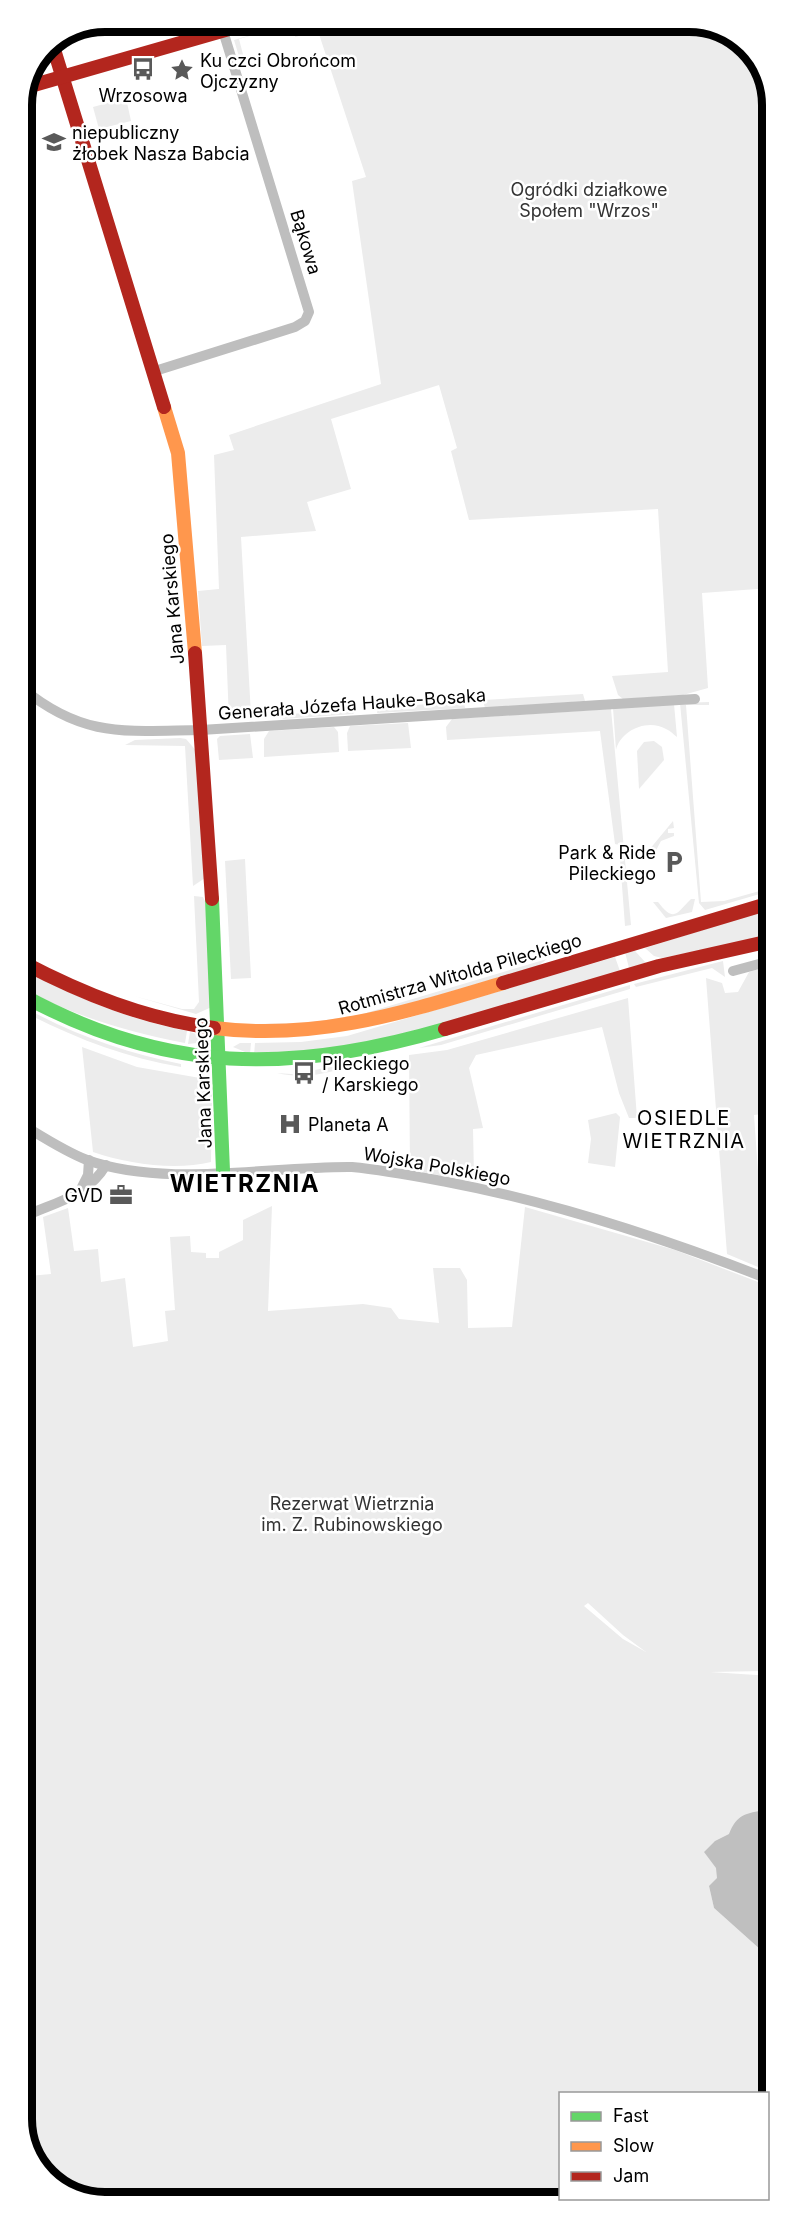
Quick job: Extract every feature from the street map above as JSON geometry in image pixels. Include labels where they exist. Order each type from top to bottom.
[{"type":"main road","points":[[35,85],[205,31]]},
{"type":"main road","name":"Jana Karskiego","points":[[55,52],[155,371],[178,453],[201,730],[220,1029],[223,1171]]},
{"type":"main road","name":"Rotmistrza Witolda Pileckiego","points":[[32,967],[72,989],[119,1008],[189,1027],[302,1031],[375,1020],[762,905]]},
{"type":"main road","points":[[32,1000],[92,1028],[126,1040],[164,1049],[220,1059],[301,1059],[374,1049],[659,966],[762,943]]},
{"type":"street","name":"Bąkowa","points":[[155,371],[300,325],[309,312],[223,31]]},
{"type":"street","name":"Generała Józefa Hauke-Bosaka","points":[[32,695],[61,715],[100,729],[127,732],[201,730],[695,699]]},
{"type":"street","points":[[733,971],[762,963]]},
{"type":"street","name":"Wojska Polskiego","points":[[31,1130],[89,1160],[106,1165],[160,1173],[362,1168],[477,1188],[632,1229],[762,1277]]},
{"type":"street","points":[[78,1194],[84,1185],[89,1160]]},
{"type":"street","points":[[31,1213],[78,1194],[92,1185],[106,1165]]},
{"type":"green space","points":[[267,31],[239,39],[245,62],[241,63],[234,40]]},
{"type":"green space","name":"Ogródki działkowe Społem \"Wrzos\"","points":[[296,31],[317,31],[295,37]]},
{"type":"green space","name":"Ogródki działkowe Społem \"Wrzos\"","points":[[318,31],[693,32],[707,34],[725,41],[749,64],[759,86],[762,104],[762,589],[702,593],[708,688],[683,695],[623,699],[618,695],[612,676],[668,672],[658,509],[469,520],[451,451],[457,448],[439,385],[331,419],[351,489],[307,502],[316,531],[241,537],[251,715],[248,719],[229,720],[226,645],[202,646],[198,591],[219,589],[214,455],[234,450],[229,435],[381,384],[352,181],[366,177]]},
{"type":"green space","points":[[126,98],[131,121],[99,129],[93,107]]},
{"type":"green space","points":[[583,694],[585,701],[485,708],[483,700]]},
{"type":"green space","points":[[464,702],[465,708],[377,713],[378,707]]},
{"type":"green space","points":[[709,702],[709,705],[686,705],[701,902],[724,901],[762,890],[762,893],[705,910],[699,903],[680,703]]},
{"type":"green space","points":[[674,704],[677,737],[659,726],[643,726],[635,728],[623,737],[616,750],[613,708]]},
{"type":"green space","points":[[353,708],[357,710],[353,714],[282,719],[292,714]]},
{"type":"green space","points":[[611,709],[631,925],[625,926],[619,845],[615,844],[600,731],[447,740],[446,727],[452,719]]},
{"type":"green space","points":[[408,723],[411,748],[348,751],[347,733],[350,726]]},
{"type":"green space","points":[[334,727],[338,732],[339,752],[264,757],[264,739],[269,731]]},
{"type":"green space","points":[[250,734],[253,758],[219,760],[217,739],[220,736]]},
{"type":"green space","points":[[186,739],[198,753],[205,878],[193,886],[185,746],[125,745],[135,740]]},
{"type":"green space","points":[[654,741],[662,747],[664,760],[639,789],[637,751],[644,742]]},
{"type":"green space","points":[[673,821],[674,828],[668,829],[668,833],[674,833],[674,836],[661,841],[654,854],[647,857],[649,850]]},
{"type":"green space","points":[[245,859],[251,978],[231,979],[225,861]]},
{"type":"green space","points":[[194,896],[203,897],[206,903],[214,1006],[196,1014],[134,996],[182,1009],[194,1009],[199,1002]]},
{"type":"green space","points":[[691,899],[695,899],[692,912],[666,918],[653,902],[658,902],[668,913],[676,914]]},
{"type":"green space","points":[[762,911],[762,938],[662,958],[654,956],[645,948]]},
{"type":"green space","points":[[635,951],[646,963],[629,968],[625,952]]},
{"type":"green space","points":[[615,957],[620,971],[403,1035],[340,1050],[254,1055],[255,1043],[301,1042],[347,1036]]},
{"type":"green space","points":[[547,959],[538,966],[375,1014],[301,1026],[257,1024],[307,1023],[359,1015]]},
{"type":"green space","points":[[723,961],[725,977],[712,968],[636,987],[634,984]]},
{"type":"green space","points":[[762,968],[762,1114],[754,1115],[762,1228],[762,1269],[727,1254],[706,978],[722,983],[725,993],[738,992],[749,972]]},
{"type":"green space","points":[[32,973],[62,989],[122,1014],[187,1031],[185,1043],[101,1022],[32,993]]},
{"type":"green space","points":[[630,985],[630,989],[441,1045],[419,1048]]},
{"type":"green space","points":[[628,998],[637,1118],[629,1118],[619,1093],[602,1027],[476,1055],[469,1068],[483,1128],[473,1129],[474,1175],[478,1176],[478,1182],[410,1170],[409,1055],[447,1050]]},
{"type":"green space","points":[[32,1011],[99,1041],[181,1064],[181,1067],[122,1053],[32,1016]]},
{"type":"green space","points":[[190,1032],[202,1036],[207,1042],[188,1044]]},
{"type":"green space","points":[[240,1043],[251,1043],[250,1054],[233,1047]]},
{"type":"green space","points":[[82,1047],[137,1067],[200,1078],[212,1092],[211,1162],[182,1166],[152,1165],[93,1152]]},
{"type":"green space","points":[[364,1060],[322,1074],[300,1076],[277,1073],[305,1075],[305,1072]]},
{"type":"green space","points":[[616,1113],[620,1117],[615,1167],[588,1163],[591,1139],[588,1120]]},
{"type":"green space","name":"Rezerwat Wietrznia im. Z. Rubinowskiego","points":[[272,1206],[268,1311],[363,1304],[391,1308],[399,1319],[439,1323],[433,1268],[460,1268],[467,1280],[468,1328],[512,1327],[525,1207],[675,1250],[762,1284],[762,1671],[710,1672],[762,1675],[762,1944],[709,1886],[714,1908],[762,1951],[762,2092],[559,2092],[559,2192],[100,2192],[77,2187],[60,2177],[44,2160],[34,2138],[31,2120],[31,1276],[51,1274],[43,1217],[68,1208],[74,1251],[98,1249],[101,1282],[125,1278],[133,1347],[168,1341],[165,1311],[175,1310],[170,1237],[190,1236],[191,1252],[206,1253],[206,1258],[219,1258],[219,1252],[243,1240],[243,1220]],"holes":[[[588,1603],[623,1635],[646,1652],[623,1639],[584,1606]]]},
{"type":"shaded area","points":[[762,1810],[762,1951],[714,1908],[709,1886],[717,1878],[716,1868],[704,1852],[715,1841],[729,1834],[741,1817]]},
{"type":"traffic: fast","points":[[212,899],[223,1171]]},
{"type":"traffic: fast","points":[[32,1000],[75,1021],[127,1040],[178,1052],[229,1058],[281,1059],[334,1054],[388,1044],[445,1029]]},
{"type":"traffic: slow","points":[[164,407],[178,453],[195,653]]},
{"type":"traffic: slow","points":[[214,1028],[289,1031],[326,1027],[396,1013],[503,983]]},
{"type":"traffic: jam","points":[[35,85],[221,31]]},
{"type":"traffic: jam","points":[[55,52],[164,407]]},
{"type":"traffic: jam","points":[[195,653],[212,899]]},
{"type":"traffic: jam","points":[[503,983],[762,905]]},
{"type":"traffic: jam","points":[[445,1029],[659,966],[762,943]]},
{"type":"traffic: jam","points":[[32,967],[115,1004],[163,1018],[214,1028]]},
{"type":"place","name":"Wrzosowa","points":[[143,69]]},
{"type":"place","name":"Ku czci Obrońcom Ojczyzny","points":[[182,70]]},
{"type":"place","name":"niepubliczny żłobek Nasza Babcia","points":[[54,142]]},
{"type":"place","name":"Park & Ride Pileckiego","points":[[674,862]]},
{"type":"place","name":"Pileckiego / Karskiego","points":[[304,1073]]},
{"type":"place","name":"Planeta A","points":[[290,1124]]},
{"type":"place","name":"GVD","points":[[121,1195]]},
{"type":"district","name":"OSIEDLE WIETRZNIA","points":[[684,1130]]},
{"type":"district","name":"WIETRZNIA","points":[[245,1183]]}]
